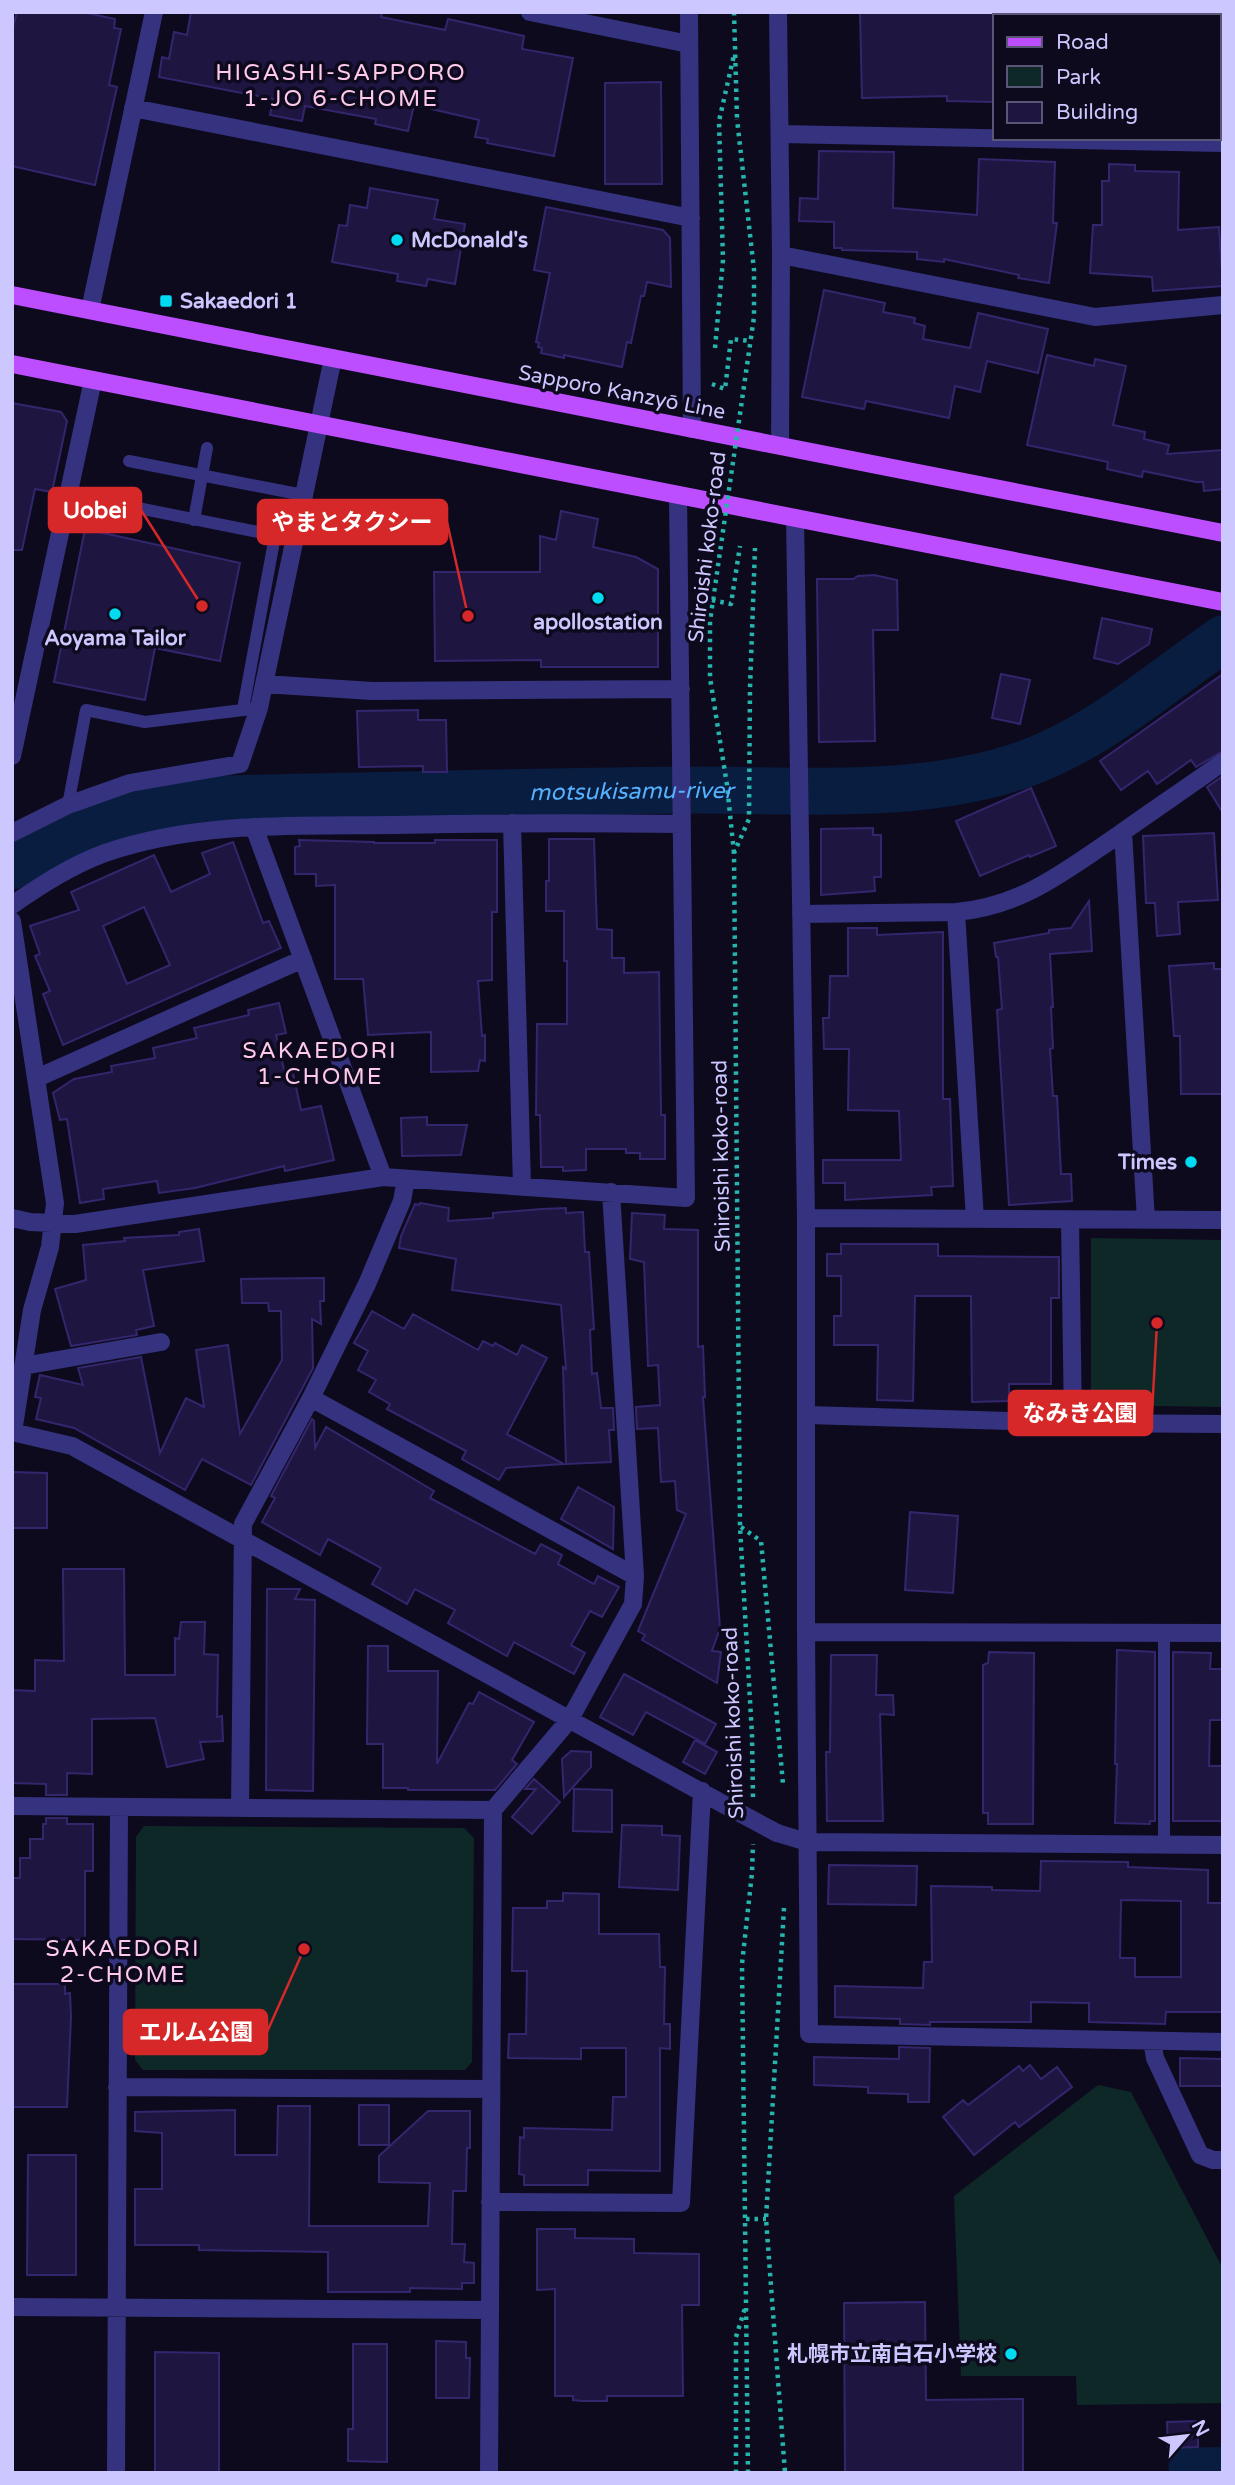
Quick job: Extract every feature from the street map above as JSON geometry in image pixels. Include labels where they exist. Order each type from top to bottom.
[{"type":"main road","name":"Sapporo Kanzyō Line","points":[[12,295],[1223,533]]},
{"type":"main road","points":[[12,365],[1223,602]]},
{"type":"street","points":[[90,310],[154,12]]},
{"type":"street","points":[[530,12],[689,44]]},
{"type":"street","points":[[689,12],[692,429]]},
{"type":"street","points":[[778,12],[781,134],[780,445]]},
{"type":"street","points":[[133,108],[691,218]]},
{"type":"street","points":[[781,134],[993,138]]},
{"type":"street","points":[[1076,140],[1223,143]]},
{"type":"street","points":[[781,255],[1095,317],[1223,305]]},
{"type":"street","points":[[12,832],[68,805],[130,783],[240,764],[251,709],[264,684],[333,358]]},
{"type":"street","points":[[12,757],[93,380]]},
{"type":"street","points":[[12,1218],[53,1224],[89,1222],[383,1177],[686,1198],[678,495]]},
{"type":"street","points":[[795,519],[806,1218],[809,2034],[1223,2042]]},
{"type":"street","points":[[264,684],[372,691],[681,689]]},
{"type":"street","points":[[801,914],[956,912],[995,906],[1039,889],[1223,762]]},
{"type":"street","points":[[12,905],[48,880],[105,853],[186,833],[254,827],[512,823],[682,816]]},
{"type":"street","points":[[512,823],[522,1186]]},
{"type":"street","points":[[254,827],[383,1177]]},
{"type":"street","points":[[1123,832],[1146,1220]]},
{"type":"street","points":[[956,912],[975,1219]]},
{"type":"street","points":[[12,921],[55,1203],[50,1247],[32,1310],[13,1432],[72,1446],[777,1833],[807,1842],[1223,1845]]},
{"type":"street","points":[[37,1078],[303,959]]},
{"type":"street","points":[[240,1808],[243,1524],[311,1398],[367,1284],[402,1201],[406,1179]]},
{"type":"street","points":[[489,2473],[493,1810],[570,1719],[633,1604],[635,1576],[611,1192]]},
{"type":"street","points":[[806,1218],[1223,1220]]},
{"type":"street","points":[[1070,1220],[1073,1423]]},
{"type":"street","points":[[23,1366],[161,1342]]},
{"type":"street","points":[[311,1398],[635,1576]]},
{"type":"street","points":[[807,1415],[1073,1423],[1223,1424]]},
{"type":"street","points":[[806,1632],[1223,1633]]},
{"type":"street","points":[[490,2202],[681,2203],[702,1791]]},
{"type":"street","points":[[12,1806],[493,1810]]},
{"type":"street","points":[[116,2473],[119,1807]]},
{"type":"street","points":[[1152,2041],[1155,2058],[1200,2155],[1213,2160],[1223,2160]]},
{"type":"street","points":[[117,2087],[491,2089]]},
{"type":"street","points":[[12,2307],[490,2310]]},
{"type":"lane","points":[[194,520],[206,448]]},
{"type":"lane","points":[[129,461],[303,495]]},
{"type":"lane","points":[[68,494],[293,539]]},
{"type":"lane","points":[[68,805],[86,710],[145,722],[251,709],[275,536]]},
{"type":"lane","points":[[1164,1632],[1164,1845]]},
{"type":"path","name":"Shiroishi koko-road","points":[[734,12],[737,119],[754,270],[754,317],[709,631],[710,678],[727,785],[734,853],[740,1527],[752,1735],[753,1801]]},
{"type":"path","points":[[715,358],[723,260],[719,121],[734,55]]},
{"type":"path","points":[[713,371],[712,385],[725,389],[731,340],[751,341]]},
{"type":"path","points":[[712,600],[732,604],[740,546]]},
{"type":"path","points":[[734,853],[749,820],[755,548]]},
{"type":"path","points":[[740,1527],[761,1541],[784,1796]]},
{"type":"path","name":"Shiroishi koko-road","points":[[748,2473],[742,1964],[753,1840]]},
{"type":"path","points":[[784,1904],[766,2219],[785,2473]]},
{"type":"path","points":[[746,2218],[766,2219]]},
{"type":"path","name":"Shiroishi koko-road","points":[[736,2473],[736,2337],[747,2304]]},
{"type":"green space","points":[[1091,1238],[1223,1240],[1223,1407],[1091,1405]]},
{"type":"green space","points":[[144,1826],[464,1828],[474,1838],[472,2062],[465,2070],[143,2070],[135,2060],[136,1837]]},
{"type":"green space","points":[[1098,2085],[1131,2092],[1223,2269],[1223,2403],[1077,2405],[1076,2376],[961,2376],[954,2196]]},
{"type":"water","points":[[1223,2447],[1223,2473],[1169,2473],[1168,2448]]},
{"type":"building","points":[[17,12],[82,12],[115,19],[114,28],[121,29],[109,85],[117,87],[95,185],[12,166],[12,31]]},
{"type":"building","points":[[191,12],[382,12],[381,17],[445,30],[448,19],[524,36],[522,49],[573,58],[554,156],[487,143],[488,139],[475,137],[479,120],[414,105],[408,131],[375,124],[376,119],[305,106],[302,121],[270,115],[273,99],[159,77],[162,57],[169,59],[174,32],[187,35]]},
{"type":"building","points":[[860,12],[995,12],[993,102],[947,101],[947,96],[862,98]]},
{"type":"building","points":[[661,82],[662,184],[605,184],[605,83]]},
{"type":"building","points":[[819,151],[894,152],[893,208],[977,215],[979,159],[1055,162],[1053,223],[1057,223],[1049,283],[944,259],[944,262],[917,259],[917,252],[834,248],[834,222],[799,221],[800,198],[818,199]]},
{"type":"building","points":[[1109,164],[1135,165],[1135,171],[1179,172],[1178,230],[1219,227],[1223,286],[1153,291],[1152,277],[1090,273],[1093,225],[1102,225],[1102,181],[1109,181]]},
{"type":"building","points":[[370,188],[438,200],[434,219],[465,224],[455,284],[428,279],[426,286],[397,281],[398,274],[332,262],[339,225],[347,226],[350,205],[367,208]]},
{"type":"building","points":[[546,207],[663,230],[670,238],[671,287],[647,282],[644,296],[641,296],[631,343],[627,342],[622,367],[541,353],[542,348],[538,347],[539,343],[536,342],[550,273],[534,270]]},
{"type":"building","points":[[824,290],[885,303],[883,312],[915,318],[914,323],[925,326],[923,339],[970,348],[978,313],[1048,329],[1038,373],[987,361],[980,392],[955,386],[949,418],[866,401],[864,409],[802,397]]},
{"type":"building","points":[[1047,355],[1094,366],[1095,359],[1126,366],[1113,425],[1145,432],[1144,439],[1169,445],[1167,454],[1223,450],[1223,489],[1204,491],[1203,482],[1143,471],[1142,477],[1107,469],[1108,462],[1027,445]]},
{"type":"building","points":[[12,403],[61,412],[67,421],[52,492],[35,489],[22,550],[12,550]]},
{"type":"building","points":[[561,511],[598,519],[593,547],[636,557],[658,569],[658,667],[541,667],[541,660],[435,661],[434,572],[540,572],[540,536],[556,540]]},
{"type":"building","name":"Aoyama Tailor","points":[[85,529],[240,563],[220,661],[155,648],[145,700],[54,682]]},
{"type":"building","points":[[874,575],[897,580],[898,630],[873,630],[875,741],[819,742],[817,579],[853,579]]},
{"type":"building","points":[[1102,618],[1152,629],[1149,644],[1118,664],[1094,658]]},
{"type":"building","points":[[1001,674],[1030,680],[1020,724],[992,718]]},
{"type":"building","points":[[1223,674],[1223,751],[1196,767],[1191,760],[1157,784],[1148,771],[1121,790],[1100,761]]},
{"type":"building","points":[[418,710],[418,720],[446,720],[447,772],[423,772],[423,766],[359,767],[357,711]]},
{"type":"building","points":[[1223,776],[1223,813],[1207,787]]},
{"type":"building","points":[[1031,788],[1056,846],[980,876],[956,821]]},
{"type":"building","points":[[873,828],[873,835],[881,835],[881,877],[874,877],[875,891],[821,895],[821,829]]},
{"type":"building","points":[[1214,833],[1218,900],[1178,902],[1180,934],[1157,936],[1155,903],[1146,903],[1143,836]]},
{"type":"building","points":[[549,839],[594,839],[597,929],[612,930],[612,958],[624,958],[624,973],[659,972],[661,1115],[665,1115],[665,1159],[640,1159],[640,1153],[626,1153],[626,1149],[586,1149],[586,1170],[563,1171],[563,1167],[541,1167],[540,1115],[536,1115],[537,1024],[567,1024],[564,911],[546,911]]},
{"type":"building","points":[[299,840],[435,843],[435,840],[497,840],[497,912],[492,912],[492,980],[478,981],[482,1036],[485,1035],[485,1061],[480,1060],[478,1071],[431,1072],[431,1032],[368,1035],[363,979],[335,979],[335,885],[316,886],[316,874],[295,874],[295,847],[300,846]]},
{"type":"building","points":[[233,842],[263,923],[269,921],[281,948],[63,1045],[43,994],[50,991],[35,956],[40,954],[30,926],[79,910],[71,892],[154,855],[171,892],[210,874],[202,853]],"holes":[[[144,907],[170,965],[127,984],[103,926]]]},
{"type":"building","points":[[1089,901],[1092,951],[1050,954],[1053,1096],[1057,1096],[1061,1174],[1071,1174],[1072,1201],[1009,1205],[997,1010],[1002,1009],[998,957],[994,943],[1049,933],[1049,930],[1071,928]]},
{"type":"building","points":[[848,928],[877,928],[877,935],[943,932],[943,1099],[950,1099],[953,1186],[931,1187],[932,1195],[845,1200],[845,1183],[823,1183],[823,1160],[901,1160],[899,1111],[848,1110],[849,1049],[824,1049],[823,1018],[829,1018],[830,976],[848,976]]},
{"type":"building","points":[[1214,963],[1214,969],[1223,969],[1223,1094],[1181,1094],[1180,1036],[1174,1036],[1169,966]]},
{"type":"building","points":[[279,1003],[286,1033],[276,1035],[285,1074],[293,1073],[301,1110],[321,1106],[334,1160],[285,1171],[284,1166],[195,1188],[159,1193],[157,1181],[103,1189],[104,1199],[80,1203],[67,1119],[60,1120],[53,1093],[74,1079],[112,1072],[111,1066],[155,1058],[153,1048],[197,1038],[194,1028],[249,1015],[248,1010]]},
{"type":"building","points":[[427,1117],[427,1125],[467,1125],[461,1155],[402,1156],[401,1118]]},
{"type":"building","points":[[415,1204],[449,1208],[448,1221],[493,1218],[493,1213],[542,1209],[566,1208],[566,1213],[583,1212],[585,1252],[589,1252],[594,1329],[590,1330],[592,1374],[597,1373],[601,1408],[613,1408],[614,1430],[609,1430],[611,1462],[566,1464],[563,1367],[566,1369],[561,1305],[452,1290],[456,1259],[399,1248],[401,1236]]},
{"type":"building","points":[[632,1213],[665,1215],[664,1229],[698,1230],[698,1347],[703,1346],[703,1397],[720,1628],[712,1651],[721,1652],[717,1683],[642,1640],[645,1635],[638,1631],[686,1514],[677,1510],[675,1481],[661,1482],[658,1428],[637,1429],[636,1407],[660,1405],[658,1365],[648,1366],[644,1262],[630,1259]]},
{"type":"building","points":[[199,1229],[204,1261],[143,1270],[154,1326],[136,1330],[137,1335],[71,1346],[55,1289],[86,1280],[83,1245],[125,1241],[124,1238],[179,1235],[179,1232]]},
{"type":"building","points":[[841,1244],[938,1244],[938,1256],[1059,1257],[1059,1298],[1051,1298],[1051,1384],[1009,1384],[1009,1401],[972,1402],[971,1296],[915,1296],[913,1401],[877,1400],[878,1345],[834,1345],[834,1316],[841,1316],[841,1276],[827,1276],[827,1254],[841,1254]]},
{"type":"building","points":[[324,1278],[324,1301],[320,1301],[321,1324],[312,1319],[313,1368],[251,1485],[202,1459],[185,1490],[74,1428],[36,1419],[41,1398],[35,1397],[40,1375],[83,1385],[78,1368],[141,1357],[160,1453],[186,1398],[204,1407],[196,1350],[228,1345],[240,1434],[282,1360],[281,1311],[269,1311],[268,1303],[242,1303],[241,1279]]},
{"type":"building","points":[[372,1311],[404,1329],[413,1314],[478,1350],[483,1341],[493,1346],[495,1343],[517,1355],[522,1345],[547,1358],[507,1434],[564,1464],[506,1468],[499,1480],[462,1459],[466,1451],[387,1409],[390,1404],[369,1392],[376,1380],[358,1370],[368,1351],[354,1343]]},
{"type":"building","points":[[312,1419],[315,1448],[326,1427],[434,1491],[430,1498],[535,1554],[541,1544],[562,1555],[558,1564],[594,1584],[598,1576],[619,1587],[602,1617],[590,1611],[571,1645],[585,1653],[574,1674],[514,1642],[507,1656],[448,1623],[455,1610],[415,1589],[407,1604],[372,1584],[381,1568],[328,1539],[320,1555],[262,1522],[275,1498],[271,1496]]},
{"type":"building","points":[[12,1472],[47,1473],[47,1528],[12,1528]]},
{"type":"building","points":[[578,1487],[614,1507],[613,1549],[561,1519]]},
{"type":"building","points":[[910,1512],[958,1516],[953,1593],[905,1590]]},
{"type":"building","points":[[63,1569],[124,1569],[125,1675],[175,1675],[175,1638],[179,1639],[181,1622],[205,1622],[204,1654],[218,1655],[217,1717],[222,1716],[223,1741],[200,1742],[204,1759],[167,1767],[155,1718],[92,1719],[92,1774],[67,1773],[67,1795],[46,1795],[46,1784],[12,1783],[12,1690],[35,1691],[35,1660],[64,1661]]},
{"type":"building","points":[[267,1589],[300,1589],[295,1599],[315,1600],[313,1791],[266,1790]]},
{"type":"building","points":[[368,1646],[388,1646],[388,1671],[438,1671],[437,1764],[469,1703],[473,1704],[479,1692],[534,1722],[512,1760],[517,1764],[495,1790],[383,1788],[383,1744],[367,1744]]},
{"type":"building","points":[[1117,1650],[1155,1652],[1155,1821],[1150,1821],[1150,1824],[1115,1823]]},
{"type":"building","points":[[989,1652],[1034,1653],[1033,1824],[988,1824],[988,1813],[983,1813],[983,1665],[988,1663]]},
{"type":"building","points":[[1173,1652],[1211,1653],[1210,1669],[1223,1669],[1223,1720],[1210,1720],[1209,1766],[1223,1766],[1223,1821],[1173,1821]]},
{"type":"building","points":[[831,1655],[877,1655],[876,1695],[893,1695],[894,1715],[880,1714],[883,1821],[827,1821],[826,1752],[830,1752]]},
{"type":"building","points":[[624,1674],[716,1724],[705,1744],[646,1712],[633,1735],[600,1717]]},
{"type":"building","points":[[695,1740],[717,1752],[705,1774],[683,1762]]},
{"type":"building","points":[[571,1751],[591,1752],[591,1767],[564,1797],[562,1759]]},
{"type":"building","points":[[534,1779],[560,1802],[532,1834],[512,1817],[536,1789],[525,1789]]},
{"type":"building","points":[[574,1789],[612,1790],[612,1832],[573,1831]]},
{"type":"building","points":[[46,1818],[67,1818],[67,1824],[93,1824],[93,1871],[85,1871],[85,1940],[12,1939],[12,1878],[20,1878],[20,1858],[30,1858],[30,1839],[43,1839],[43,1824],[46,1824]]},
{"type":"building","points":[[622,1825],[662,1826],[662,1835],[680,1836],[678,1890],[619,1887]]},
{"type":"building","points":[[1041,1861],[1128,1862],[1128,1867],[1208,1870],[1208,1903],[1223,1903],[1223,2012],[1166,2012],[1165,2024],[1089,2022],[1089,2003],[1031,2002],[1031,2022],[930,2022],[930,2025],[900,2024],[900,2019],[835,2017],[835,1986],[923,1988],[924,1962],[932,1962],[931,1886],[1040,1891]],"holes":[[[1121,1900],[1181,1901],[1181,1977],[1135,1977],[1135,1958],[1120,1958]]]},
{"type":"building","points":[[829,1865],[917,1866],[916,1905],[828,1904]]},
{"type":"building","points":[[563,1893],[599,1894],[599,1934],[659,1934],[660,1967],[665,1967],[664,2024],[670,2024],[670,2049],[660,2048],[660,2171],[588,2170],[588,2185],[524,2185],[524,2175],[519,2174],[520,2137],[524,2138],[524,2128],[612,2130],[613,2097],[626,2097],[626,2048],[581,2048],[581,2059],[508,2058],[509,2034],[526,2034],[527,1971],[512,1971],[513,1908],[547,1908],[547,1901],[563,1901]]},
{"type":"building","points":[[12,1984],[65,1984],[65,1994],[70,1993],[67,2107],[12,2107]]},
{"type":"building","points":[[899,2047],[930,2048],[929,2102],[908,2102],[908,2094],[868,2093],[868,2087],[814,2085],[814,2057],[899,2059]]},
{"type":"building","points":[[1180,2058],[1223,2059],[1223,2086],[1180,2086]]},
{"type":"building","points":[[1030,2065],[1041,2079],[1057,2067],[1072,2087],[1019,2127],[1015,2122],[974,2155],[943,2117],[963,2100],[968,2105],[1019,2066],[1023,2071]]},
{"type":"building","points":[[359,2105],[389,2105],[389,2145],[359,2145]]},
{"type":"building","points":[[278,2106],[310,2106],[309,2226],[428,2226],[430,2183],[379,2182],[379,2156],[428,2111],[470,2111],[466,2191],[453,2191],[452,2244],[465,2244],[464,2262],[474,2263],[474,2283],[462,2283],[462,2289],[410,2288],[410,2292],[328,2292],[328,2252],[199,2250],[199,2245],[135,2245],[135,2189],[162,2189],[162,2133],[135,2131],[135,2112],[235,2110],[235,2155],[277,2155]]},
{"type":"building","points":[[28,2155],[76,2155],[76,2275],[27,2275]]},
{"type":"building","points":[[537,2229],[575,2229],[575,2238],[634,2239],[634,2253],[699,2254],[699,2305],[682,2305],[683,2396],[607,2396],[607,2401],[582,2401],[573,2400],[573,2396],[555,2396],[555,2289],[537,2290]]},
{"type":"building","points":[[925,2302],[926,2400],[1023,2399],[1023,2473],[845,2473],[844,2303]]},
{"type":"building","points":[[436,2341],[466,2342],[466,2358],[470,2358],[469,2398],[436,2398]]},
{"type":"building","points":[[353,2344],[387,2344],[387,2462],[348,2461],[348,2429],[353,2429]]},
{"type":"building","points":[[155,2352],[219,2353],[219,2473],[155,2473]]},
{"type":"building","points":[[1198,2421],[1198,2447],[1168,2448],[1167,2422]]},
{"type":"waterway","name":"motsukisamu-river","points":[[12,866],[61,839],[111,820],[218,799],[698,790],[862,791],[943,784],[1022,765],[1076,741],[1127,709],[1223,639]]},
{"type":"place","name":"McDonald's","points":[[397,240]]},
{"type":"place","name":"Sakaedori 1","points":[[166,301]]},
{"type":"place","name":"apollostation","points":[[598,598]]},
{"type":"place","name":"Uobei","points":[[202,606]]},
{"type":"place","name":"Aoyama Tailor","points":[[115,614]]},
{"type":"place","name":"やまとタクシー","points":[[468,616]]},
{"type":"place","name":"Times","points":[[1191,1162]]},
{"type":"place","name":"なみき公園","points":[[1157,1323]]},
{"type":"place","name":"エルム公園","points":[[304,1949]]},
{"type":"place","name":"札幌市立南白石小学校","points":[[1011,2354]]},
{"type":"district","name":"HIGASHI-SAPPORO 1-JO 6-CHOME","points":[[341,85]]},
{"type":"district","name":"SAKAEDORI 1-CHOME","points":[[320,1063]]},
{"type":"district","name":"SAKAEDORI 2-CHOME","points":[[123,1961]]}]
